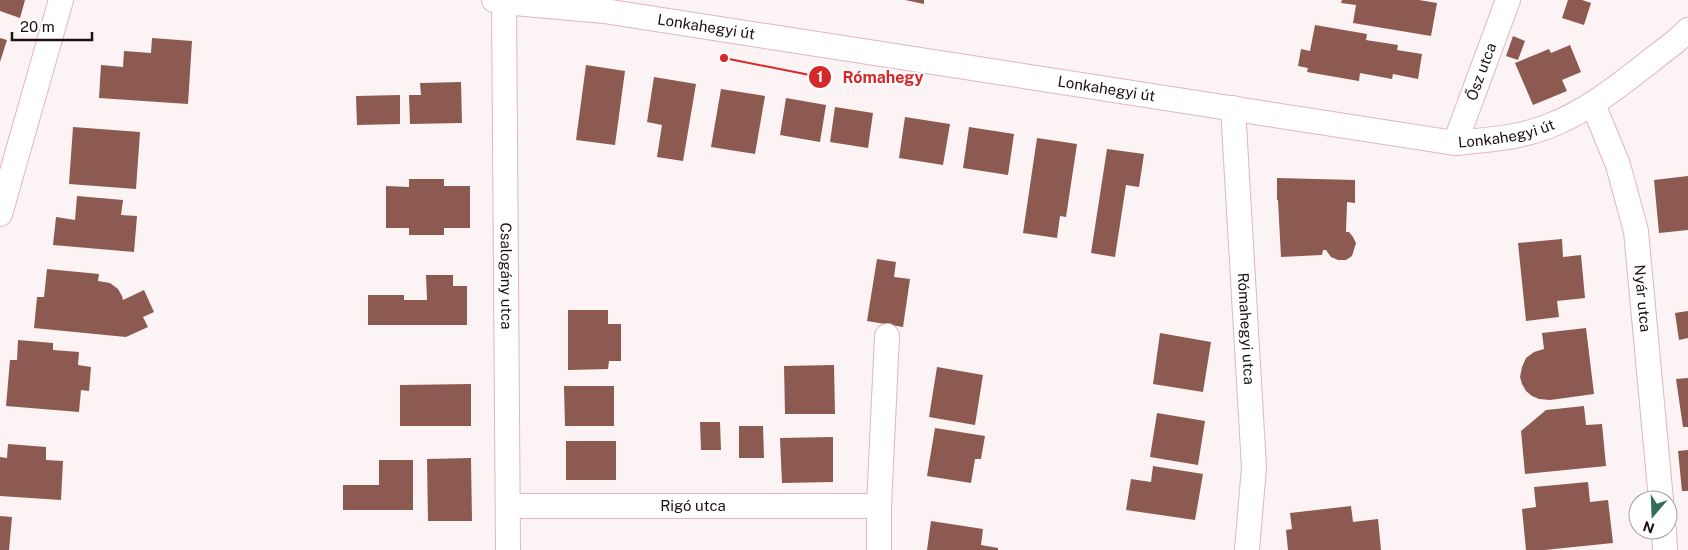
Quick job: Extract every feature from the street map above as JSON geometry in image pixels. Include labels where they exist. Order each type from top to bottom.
[{"type":"street","points":[[0,214],[61,0]]},
{"type":"street","name":"Ősz utca","points":[[1455,142],[1508,0]]},
{"type":"street","name":"Lonkahegyi út","points":[[499,1],[606,6],[1233,108],[1455,142],[1503,138],[1549,126],[1592,104],[1675,42],[1688,30]]},
{"type":"street","name":"Csalogány utca","points":[[499,1],[508,550]]},
{"type":"street","name":"Nyár utca","points":[[1592,104],[1618,165],[1636,231],[1660,490]]},
{"type":"street","name":"Rómahegyi utca","points":[[1233,108],[1254,467],[1247,550]]},
{"type":"street","points":[[880,550],[879,506],[887,336]]},
{"type":"street","name":"Rigó utca","points":[[508,506],[879,506]]},
{"type":"building","points":[[0,0],[25,0],[20,18],[0,11]]},
{"type":"building","points":[[905,0],[924,0],[924,4]]},
{"type":"building","points":[[1342,0],[1419,0],[1437,3],[1431,36],[1353,23],[1356,5],[1341,3]]},
{"type":"building","points":[[1568,0],[1582,0],[1591,3],[1584,25],[1562,18]]},
{"type":"building","points":[[1315,25],[1367,34],[1366,40],[1398,45],[1397,50],[1422,54],[1418,79],[1393,74],[1392,79],[1360,73],[1359,81],[1307,72],[1308,68],[1298,66],[1301,49],[1310,51]]},
{"type":"building","points":[[1513,36],[1525,41],[1518,60],[1506,56]]},
{"type":"building","points":[[0,38],[7,40],[0,62]]},
{"type":"building","points":[[152,38],[192,41],[188,104],[99,98],[101,65],[123,67],[124,51],[151,53]]},
{"type":"building","points":[[1570,45],[1581,72],[1562,80],[1567,91],[1533,105],[1515,63],[1549,49],[1551,53]]},
{"type":"building","points":[[586,65],[625,71],[615,145],[576,140]]},
{"type":"building","points":[[654,77],[696,84],[683,161],[657,157],[662,125],[647,122]]},
{"type":"building","points":[[461,82],[462,123],[410,124],[409,95],[421,95],[420,83]]},
{"type":"building","points":[[721,89],[765,96],[755,154],[711,147]]},
{"type":"building","points":[[400,95],[400,124],[357,125],[356,96]]},
{"type":"building","points":[[786,98],[826,105],[820,142],[780,135]]},
{"type":"building","points":[[835,107],[873,113],[868,148],[830,142]]},
{"type":"building","points":[[905,117],[950,124],[943,165],[899,158]]},
{"type":"building","points":[[73,127],[140,132],[136,189],[69,184]]},
{"type":"building","points":[[969,127],[1014,134],[1008,175],[963,168]]},
{"type":"building","points":[[1037,138],[1077,144],[1066,217],[1060,216],[1057,238],[1023,233]]},
{"type":"building","points":[[1107,149],[1144,154],[1139,187],[1126,185],[1115,257],[1091,253]]},
{"type":"building","points":[[1688,176],[1688,230],[1659,233],[1654,180]]},
{"type":"building","points":[[1277,178],[1355,180],[1355,203],[1347,202],[1346,232],[1349,232],[1356,243],[1352,256],[1346,260],[1338,260],[1331,257],[1326,250],[1323,250],[1322,255],[1281,257]]},
{"type":"building","points":[[409,179],[444,179],[444,186],[470,186],[470,228],[444,228],[444,235],[409,235],[409,228],[386,228],[386,186],[409,187]]},
{"type":"building","points":[[77,196],[123,200],[121,215],[137,216],[134,252],[53,245],[56,217],[75,220]]},
{"type":"building","points":[[1562,239],[1563,257],[1581,255],[1585,298],[1557,301],[1559,317],[1526,321],[1518,243]]},
{"type":"building","points":[[877,259],[896,262],[894,277],[910,279],[903,327],[867,321]]},
{"type":"building","points":[[47,269],[99,274],[98,281],[110,283],[118,289],[123,300],[144,290],[154,312],[143,317],[148,327],[126,337],[34,328],[37,297],[44,297]]},
{"type":"building","points":[[426,275],[453,275],[453,286],[467,286],[467,325],[368,325],[368,295],[404,295],[404,300],[427,300]]},
{"type":"building","points":[[568,310],[608,310],[608,324],[621,324],[621,361],[609,361],[608,369],[568,370]]},
{"type":"building","points":[[1688,311],[1688,338],[1679,340],[1675,313]]},
{"type":"building","points":[[1586,328],[1594,394],[1550,400],[1539,399],[1526,391],[1520,377],[1522,367],[1526,358],[1534,352],[1544,349],[1542,333]]},
{"type":"building","points":[[1160,333],[1211,342],[1203,392],[1153,384]]},
{"type":"building","points":[[18,340],[53,343],[53,350],[79,352],[78,365],[91,367],[89,391],[81,390],[79,412],[6,406],[10,360],[17,360]]},
{"type":"building","points":[[834,365],[835,414],[785,414],[784,366]]},
{"type":"building","points":[[937,367],[983,375],[975,425],[929,417]]},
{"type":"building","points":[[1688,378],[1688,427],[1683,427],[1676,379]]},
{"type":"building","points":[[471,384],[471,426],[400,426],[400,385]]},
{"type":"building","points":[[564,386],[614,386],[614,426],[565,426]]},
{"type":"building","points":[[1584,406],[1586,425],[1602,424],[1606,466],[1525,474],[1521,431],[1546,410]]},
{"type":"building","points":[[1157,413],[1205,421],[1198,465],[1150,457]]},
{"type":"building","points":[[700,422],[720,422],[721,450],[701,450]]},
{"type":"building","points":[[739,426],[763,426],[764,458],[739,458]]},
{"type":"building","points":[[935,428],[985,436],[981,459],[975,459],[971,483],[927,476]]},
{"type":"building","points":[[833,437],[833,482],[782,483],[780,438]]},
{"type":"building","points":[[566,441],[616,441],[616,480],[566,480]]},
{"type":"building","points":[[8,444],[46,447],[46,460],[63,461],[61,500],[0,496],[0,457],[7,458]]},
{"type":"building","points":[[1688,450],[1688,491],[1682,491],[1678,451]]},
{"type":"building","points":[[471,458],[472,521],[428,521],[427,459]]},
{"type":"building","points":[[379,460],[413,460],[413,510],[343,510],[343,485],[379,485]]},
{"type":"building","points":[[1153,466],[1203,474],[1195,520],[1126,510],[1131,479],[1151,482]]},
{"type":"building","points":[[1588,482],[1590,502],[1608,500],[1613,543],[1526,550],[1522,509],[1536,507],[1534,487]]},
{"type":"building","points":[[1351,506],[1353,522],[1378,519],[1381,550],[1288,550],[1286,530],[1292,529],[1290,513]]},
{"type":"building","points":[[0,516],[12,517],[9,550],[0,550]]},
{"type":"building","points":[[931,521],[983,529],[981,545],[998,548],[998,550],[927,550]]},
{"type":"place","name":"Rómahegy","points":[[724,58]]}]
